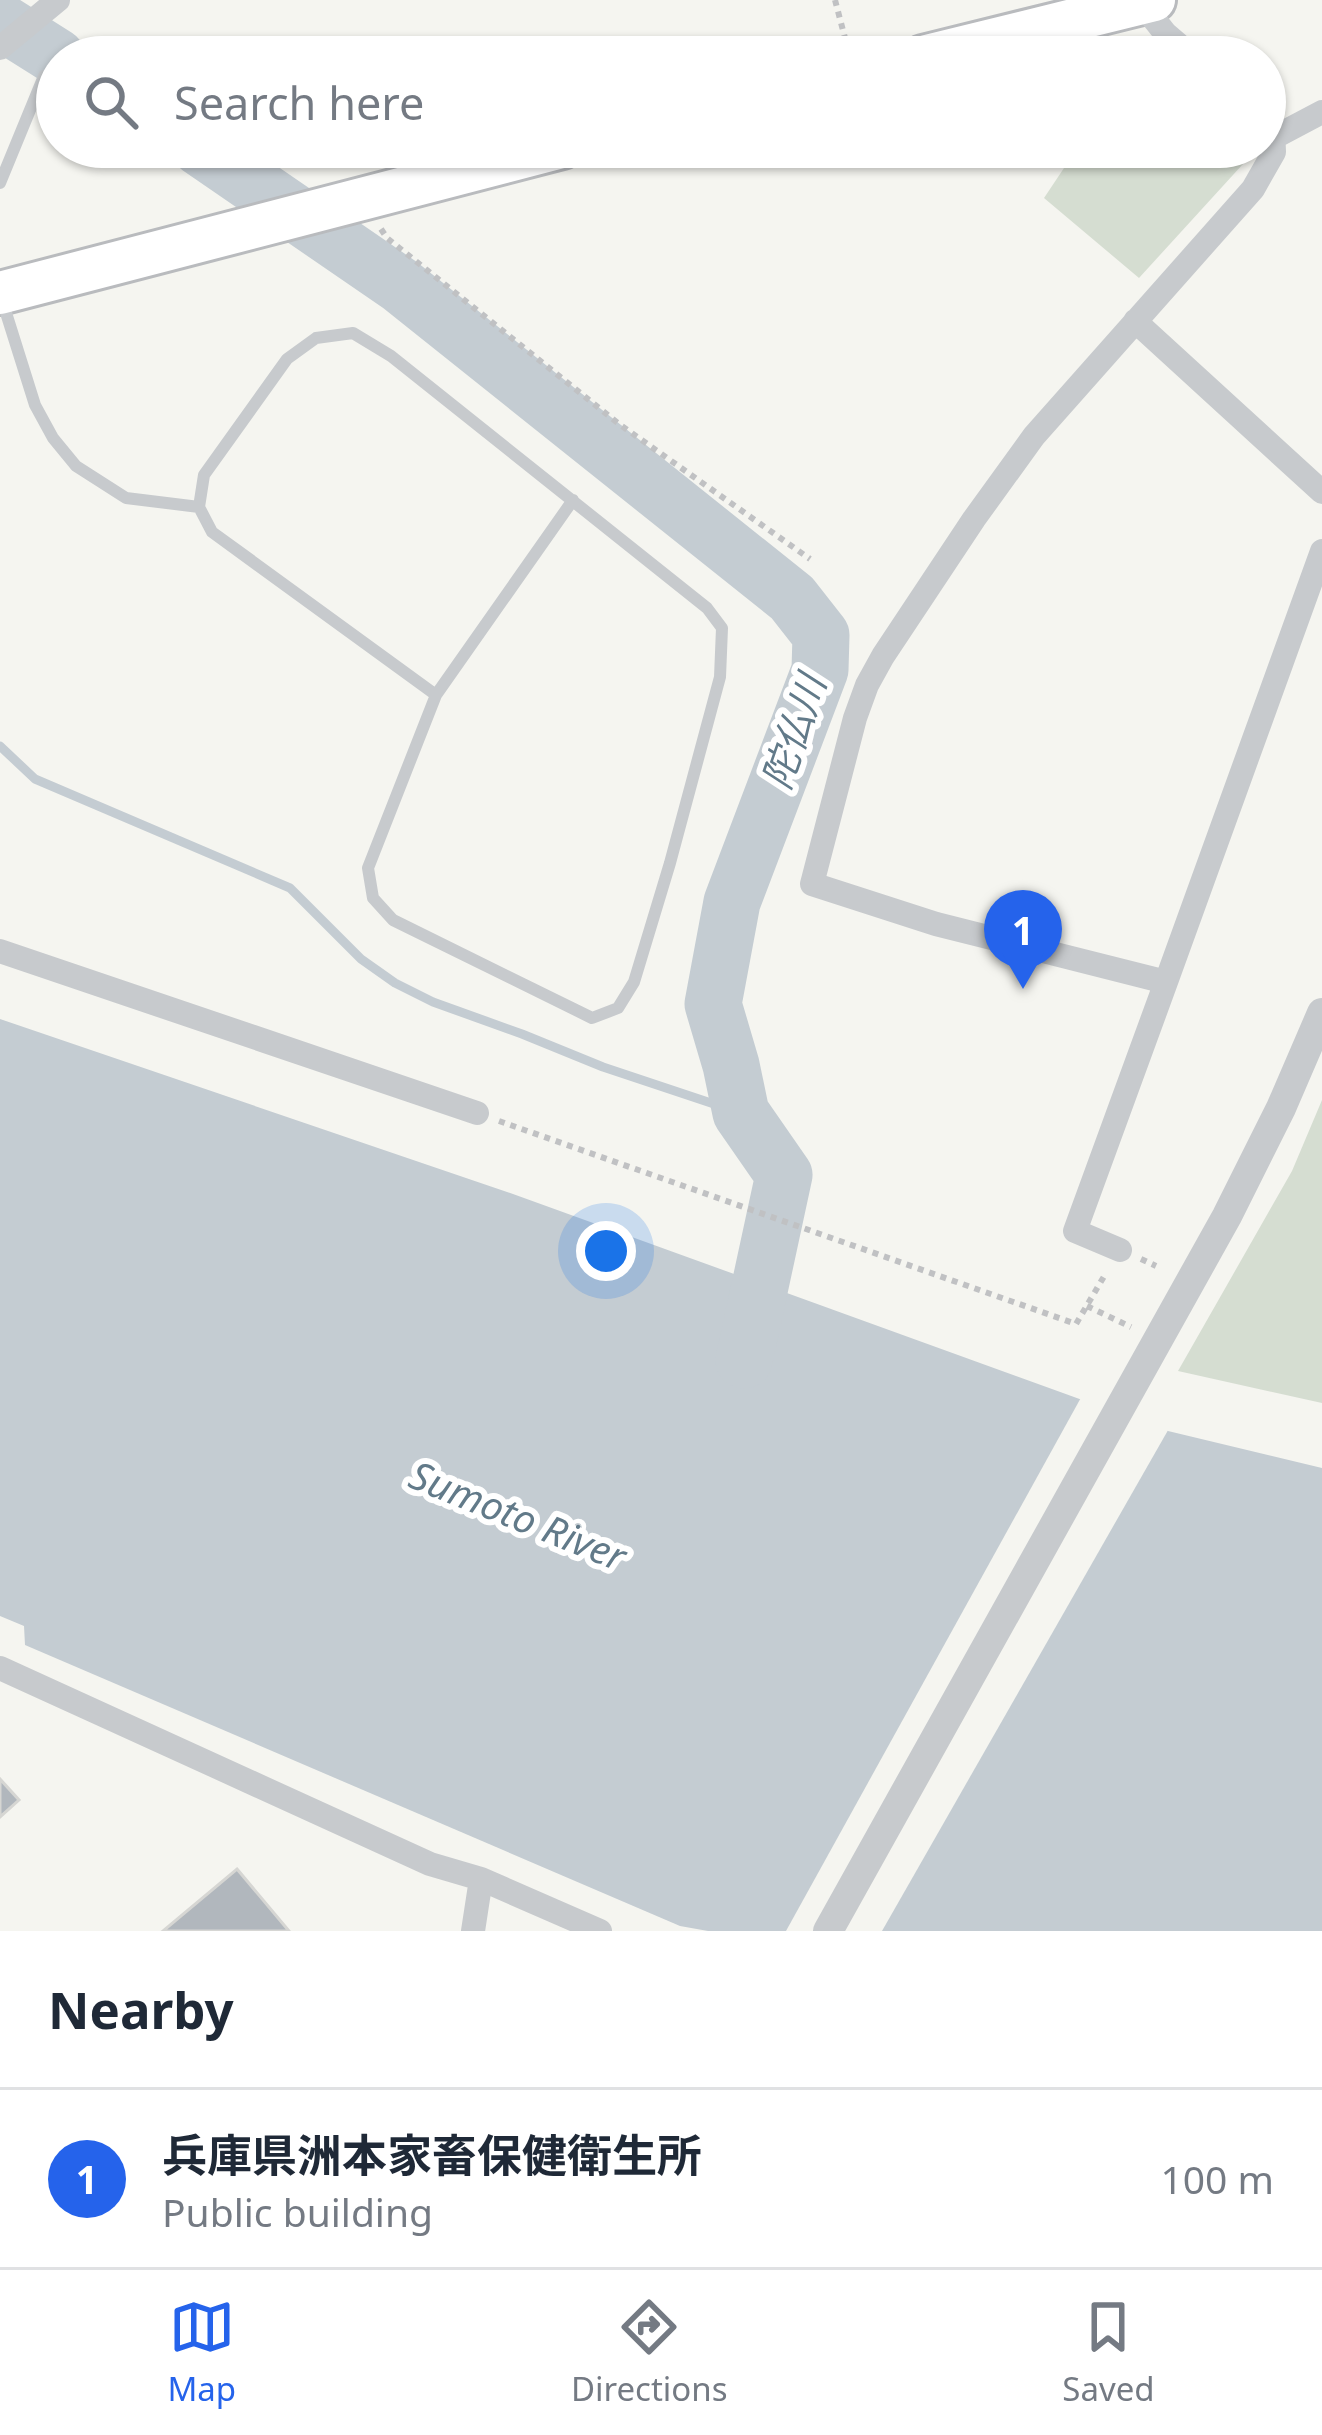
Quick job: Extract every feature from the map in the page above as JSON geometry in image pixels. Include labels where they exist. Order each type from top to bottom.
[{"type":"highway","points":[[1009,36],[1148,2]]},
{"type":"highway","points":[[0,293],[478,168]]},
{"type":"street","points":[[1148,2],[1168,36]]},
{"type":"street","points":[[0,48],[47,3]]},
{"type":"street","points":[[1286,124],[1322,112]]},
{"type":"street","points":[[1166,982],[936,924],[812,884],[855,718],[884,656],[1034,436],[1253,189],[1265,168]]},
{"type":"street","points":[[1136,321],[1322,492]]},
{"type":"street","points":[[1120,1250],[1076,1231],[1322,551]]},
{"type":"street","points":[[0,950],[477,1113]]},
{"type":"street","points":[[829,1931],[1227,1216],[1322,1013]]},
{"type":"street","points":[[0,1668],[430,1864],[481,1880],[600,1931]]},
{"type":"street","points":[[472,1931],[481,1880]]},
{"type":"lane","points":[[0,183],[36,95]]},
{"type":"lane","points":[[0,293],[35,405],[76,466],[125,498],[199,507]]},
{"type":"lane","points":[[436,695],[212,532],[199,507],[204,475],[287,359],[316,338],[352,333],[391,356],[573,500],[707,608],[722,628],[720,677],[676,843],[634,982],[618,1008],[592,1018],[394,920],[373,898],[368,868],[436,695],[573,500]]},
{"type":"path","points":[[835,0],[844,36]]},
{"type":"path","points":[[354,199],[387,238],[583,396],[810,559]]},
{"type":"path","points":[[684,1185],[1076,1324],[1120,1250]]},
{"type":"path","points":[[1087,1306],[1131,1327]]},
{"type":"shaded area","points":[[1064,168],[1239,168],[1139,278],[1044,198]]},
{"type":"shaded area","points":[[1322,1100],[1322,1403],[1178,1371],[1292,1171]]},
{"type":"water","name":"Sumoto River","points":[[0,1019],[513,1194],[1168,1431],[1322,1468],[1322,1931],[708,1931],[680,1926],[25,1645],[24,1626],[0,1616]]},
{"type":"pier","points":[[1083,1394],[1171,1425],[882,1931],[786,1931]]},
{"type":"building","points":[[0,1779],[19,1800],[0,1817]]},
{"type":"building","points":[[237,1869],[289,1931],[163,1931]]},
{"type":"waterway","name":"陀仏川","points":[[0,21],[36,44]]},
{"type":"waterway","name":"陀仏川","points":[[230,168],[400,285],[792,598],[821,635],[820,670],[732,902],[713,1004],[741,1113],[784,1175],[744,1360]]},
{"type":"waterway","points":[[0,746],[35,779],[290,888],[361,959],[433,1002],[741,1113]]},
{"type":"place","name":"兵庫県洲本家畜保健衛生所","points":[[1023,989]]}]
